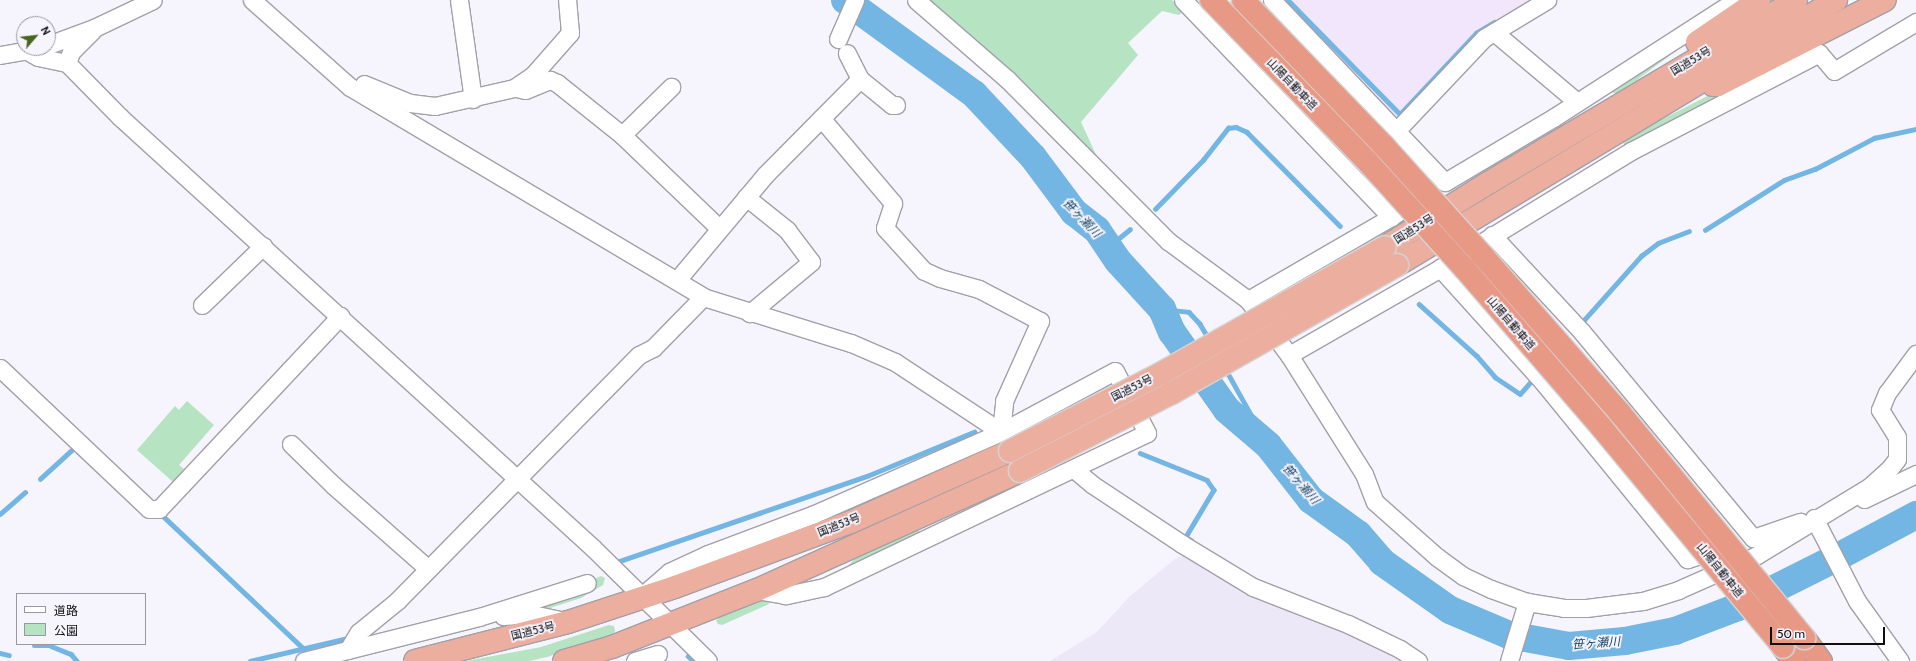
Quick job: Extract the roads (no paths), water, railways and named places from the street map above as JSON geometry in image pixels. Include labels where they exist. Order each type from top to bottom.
[{"type":"highway","name":"山陽自動車道","points":[[1211,0],[1367,161],[1464,268],[1602,428],[1788,654]]},
{"type":"highway","name":"山陽自動車道","points":[[1244,0],[1384,146],[1483,256],[1620,413],[1804,638],[1821,661]]},
{"type":"highway","points":[[1620,104],[1683,52],[1759,0]]},
{"type":"highway","name":"国道53号","points":[[415,661],[568,622],[675,587],[851,522],[1006,441],[1160,374],[1385,247],[1620,104],[1796,0]]},
{"type":"highway","name":"国道53号","points":[[564,661],[612,647],[672,625],[757,590],[1020,471],[1172,393],[1397,265],[1692,85],[1836,0]]},
{"type":"highway","points":[[1692,85],[1718,85],[1885,0]]},
{"type":"street","points":[[56,43],[94,28],[153,0]]},
{"type":"street","points":[[252,0],[350,87],[704,297],[851,343],[895,362],[1006,441]]},
{"type":"street","points":[[459,0],[473,99]]},
{"type":"street","points":[[341,78],[354,80],[410,103],[435,106],[473,99],[514,88],[533,75],[570,33],[567,0]]},
{"type":"street","points":[[838,39],[855,0]]},
{"type":"street","points":[[916,0],[1008,80],[1168,241],[1248,300],[1289,355],[1364,474],[1375,502],[1407,531],[1463,576],[1526,607],[1586,608],[1643,601],[1678,590],[1758,555],[1816,523],[1916,474]]},
{"type":"street","points":[[1183,0],[1391,217]]},
{"type":"street","points":[[1272,0],[1445,182]]},
{"type":"street","points":[[1397,130],[1484,38],[1547,0]]},
{"type":"street","points":[[1248,300],[1391,217],[1445,182],[1577,102],[1736,0]]},
{"type":"street","points":[[1289,355],[1440,268],[1492,234],[1619,157],[1819,53],[1834,71],[1916,22]]},
{"type":"street","points":[[67,63],[72,52],[90,36],[94,28]]},
{"type":"street","points":[[1494,32],[1577,102]]},
{"type":"street","points":[[0,55],[16,53]]},
{"type":"street","points":[[847,53],[860,79],[892,105],[896,105]]},
{"type":"street","points":[[38,56],[67,63],[120,117],[517,477],[708,661]]},
{"type":"street","points":[[677,280],[718,227],[860,79]]},
{"type":"street","points":[[514,88],[525,90],[550,80],[622,135],[718,227]]},
{"type":"street","points":[[622,135],[670,87]]},
{"type":"street","points":[[821,118],[893,203],[885,228],[924,270],[940,278],[979,289],[1040,320],[1004,401],[1006,441]]},
{"type":"street","points":[[746,197],[787,230],[811,262],[750,312]]},
{"type":"street","points":[[1492,234],[1582,332],[1752,538]]},
{"type":"street","points":[[1351,240],[1393,295]]},
{"type":"street","points":[[202,305],[263,246]]},
{"type":"street","points":[[1440,268],[1542,381],[1687,559],[1752,538],[1816,523],[1869,487],[1897,459],[1897,437],[1880,410],[1888,393],[1916,354]]},
{"type":"street","points":[[348,650],[359,632],[397,601],[427,568],[490,509],[517,477],[639,355],[653,348],[704,297]]},
{"type":"street","points":[[0,368],[149,509],[159,509],[340,316]]},
{"type":"street","points":[[757,590],[785,595],[824,587],[1075,470],[1147,433],[1115,371],[1006,441]]},
{"type":"street","points":[[291,444],[333,485],[427,568]]},
{"type":"street","points":[[1075,470],[1182,544],[1253,587],[1348,624],[1400,649],[1418,661]]},
{"type":"street","points":[[1816,523],[1854,596],[1900,661]]},
{"type":"street","points":[[824,587],[856,546]]},
{"type":"street","points":[[304,661],[479,617],[587,583]]},
{"type":"street","points":[[1509,661],[1526,607]]},
{"type":"street","points":[[479,617],[532,614],[568,622]]},
{"type":"street","points":[[596,661],[612,647]]},
{"type":"street","points":[[635,661],[658,654]]},
{"type":"waterway","name":"笹ヶ瀬川","points":[[845,0],[974,94],[1033,157],[1074,212],[1097,230],[1118,261],[1162,309],[1172,332],[1227,410],[1268,445],[1311,500],[1358,534],[1382,562],[1450,610],[1509,635],[1569,646],[1625,641],[1675,631],[1738,607],[1830,561],[1916,515]]},
{"type":"waterway","points":[[1288,0],[1400,114],[1476,33],[1494,22]]},
{"type":"waterway","points":[[1155,209],[1203,160],[1228,128],[1236,127],[1247,132],[1340,226]]},
{"type":"waterway","points":[[1705,230],[1784,180],[1815,169],[1874,138],[1916,129]]},
{"type":"waterway","points":[[1108,247],[1130,229]]},
{"type":"waterway","points":[[1584,320],[1641,256],[1658,243],[1689,231]]},
{"type":"waterway","points":[[1419,304],[1477,356],[1495,377],[1520,394],[1533,379]]},
{"type":"waterway","points":[[1162,309],[1189,312],[1200,324],[1209,339]]},
{"type":"waterway","points":[[1225,368],[1268,445]]},
{"type":"waterway","points":[[617,562],[867,476],[974,432]]},
{"type":"waterway","points":[[40,479],[75,447]]},
{"type":"waterway","points":[[1140,453],[1207,480],[1214,490],[1186,537],[1191,540]]},
{"type":"waterway","points":[[0,514],[25,492]]},
{"type":"waterway","points":[[163,516],[304,649]]},
{"type":"waterway","points":[[250,661],[344,639]]},
{"type":"waterway","points":[[34,646],[51,646],[71,654],[77,661]]},
{"type":"waterway","points":[[0,653],[9,655]]},
{"type":"waterway","points":[[688,656],[694,661]]}]
